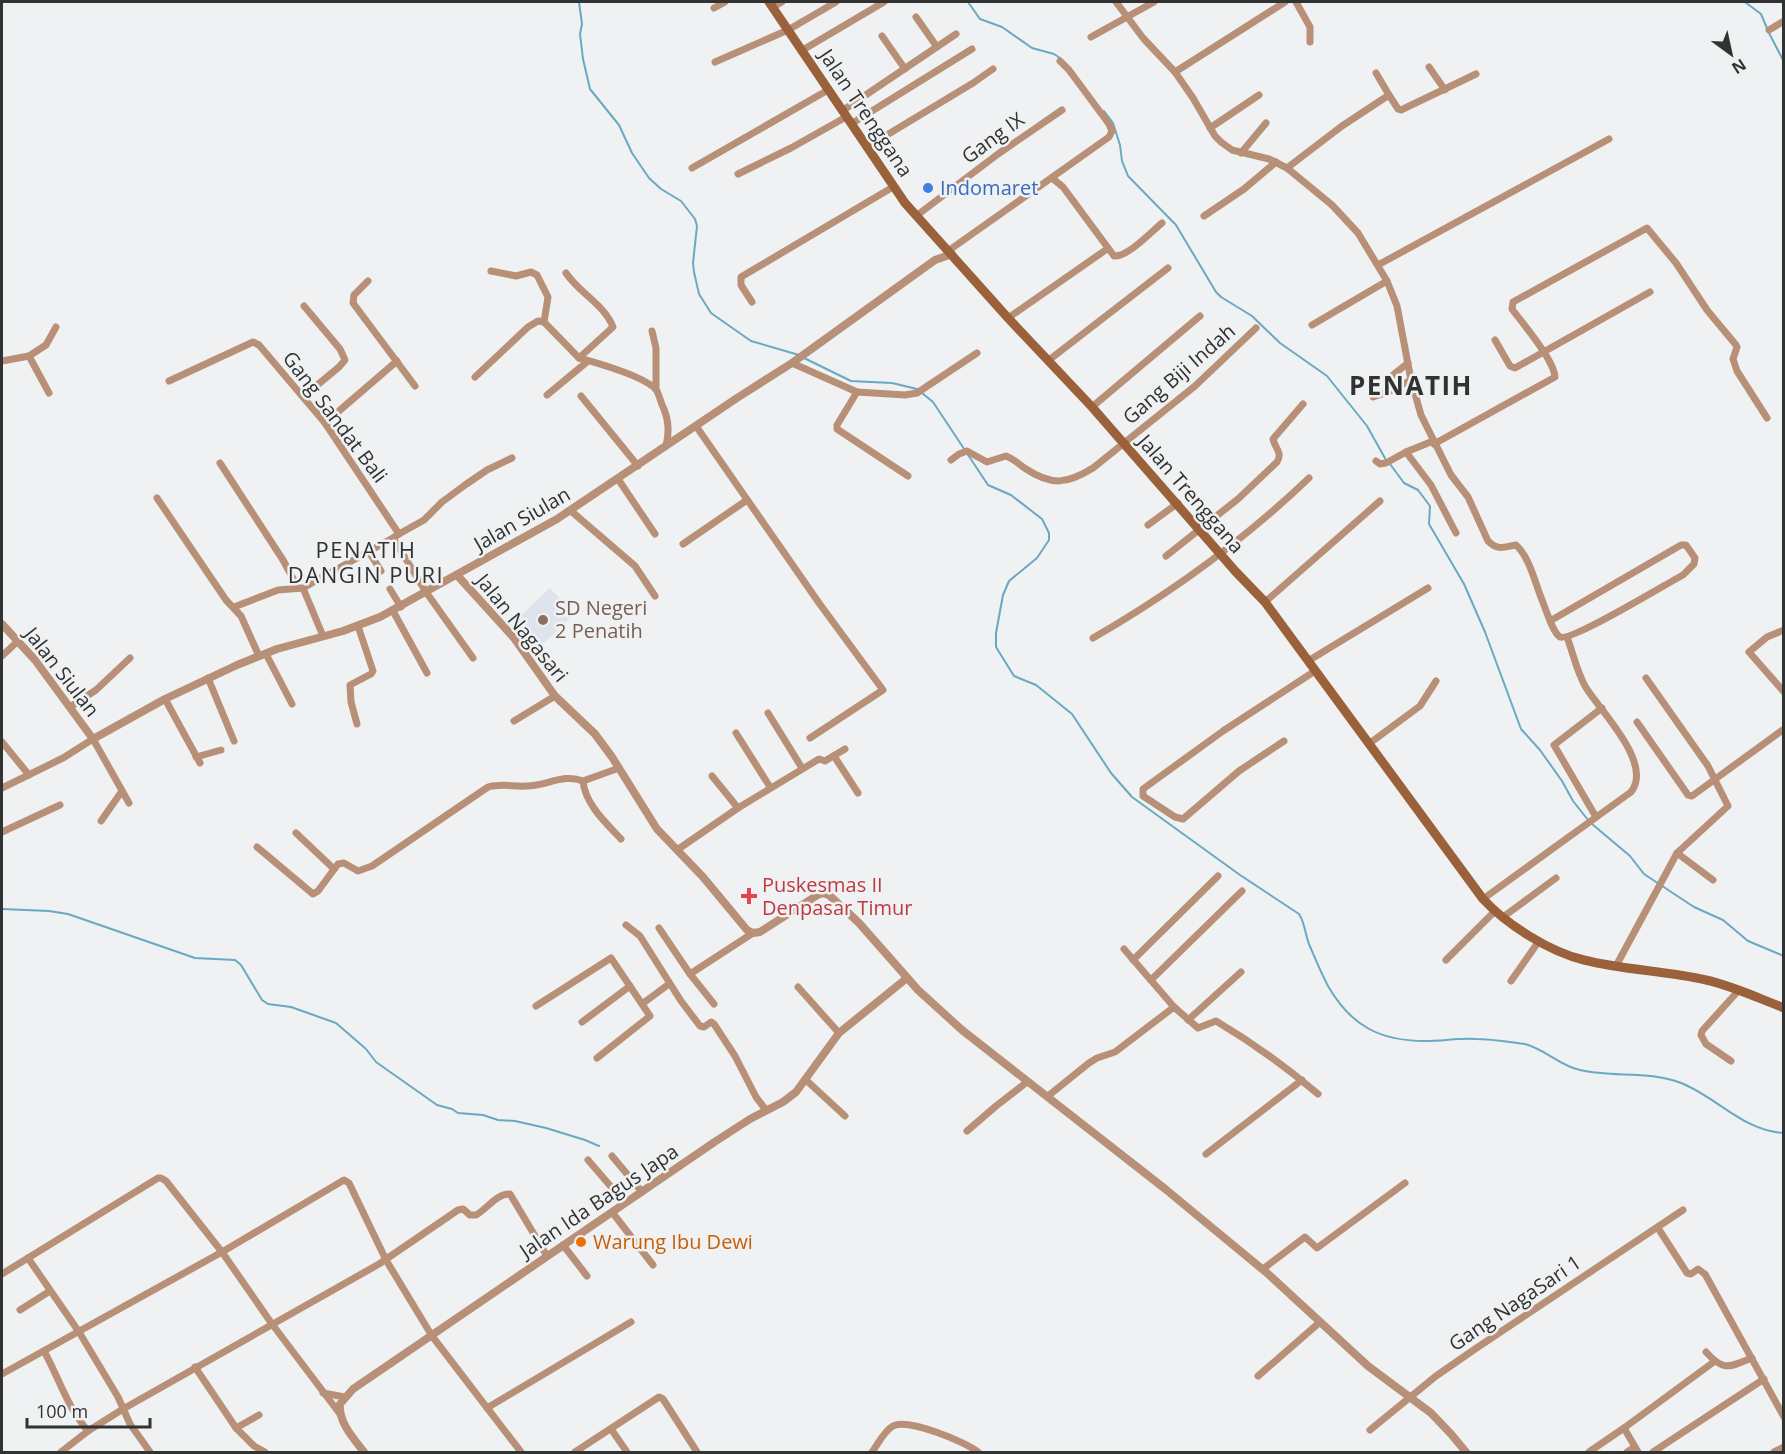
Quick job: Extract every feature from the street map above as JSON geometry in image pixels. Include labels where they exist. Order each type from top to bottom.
[{"type":"main road","name":"Jalan Trenggana","points":[[775,3],[801,51],[893,187],[916,216],[1092,407],[1265,602],[1483,900],[1499,915],[1539,941],[1583,960],[1698,978],[1739,990],[1784,1008]]},
{"type":"street","points":[[714,8],[725,2]]},
{"type":"street","points":[[715,62],[788,30],[836,2]]},
{"type":"street","points":[[801,51],[884,2]]},
{"type":"street","points":[[1116,2],[1143,38],[1175,72],[1215,136],[1227,147],[1276,162],[1287,168],[1332,205],[1353,226],[1387,281],[1399,312],[1411,380],[1421,415],[1433,442],[1452,477],[1468,497],[1488,541],[1499,548],[1514,545],[1518,547],[1534,579],[1550,621],[1557,634],[1568,638],[1683,575],[1694,564],[1695,558],[1686,545],[1681,545],[1550,621]]},
{"type":"street","points":[[1091,37],[1154,2]]},
{"type":"street","points":[[1175,72],[1285,2]]},
{"type":"street","points":[[1296,2],[1310,27],[1310,42]]},
{"type":"street","points":[[916,17],[937,47]]},
{"type":"street","points":[[1769,30],[1784,21]]},
{"type":"street","points":[[847,117],[905,69],[957,34]]},
{"type":"street","points":[[882,36],[905,69]]},
{"type":"street","points":[[738,174],[791,148],[972,49]]},
{"type":"street","points":[[948,251],[1105,141],[1112,131],[1106,119],[1060,61]]},
{"type":"street","points":[[1429,67],[1445,90]]},
{"type":"street","points":[[867,147],[934,108],[993,69]]},
{"type":"street","points":[[1376,73],[1399,110],[1476,74]]},
{"type":"street","points":[[692,168],[828,90]]},
{"type":"street","points":[[1210,128],[1259,95]]},
{"type":"street","points":[[1287,168],[1342,126],[1389,95]]},
{"type":"street","name":"Gang IX","points":[[916,216],[998,154],[1062,110]]},
{"type":"street","points":[[1241,153],[1266,123]]},
{"type":"street","points":[[1378,265],[1609,139]]},
{"type":"street","points":[[1204,216],[1244,189],[1276,162]]},
{"type":"street","points":[[1052,178],[1063,187],[1114,256],[1122,256],[1162,223]]},
{"type":"street","points":[[752,302],[741,285],[741,277],[893,187]]},
{"type":"street","points":[[1376,461],[1386,464],[1406,452],[1433,442],[1555,377],[1544,353],[1512,309],[1513,302],[1647,228],[1670,255],[1707,310],[1736,345],[1733,359],[1737,371],[1767,418]]},
{"type":"street","points":[[1008,318],[1107,249]]},
{"type":"street","name":"Jalan Siulan","points":[[2,624],[35,660],[93,740],[165,699],[208,678],[262,655],[358,626],[397,609],[571,511],[669,443],[792,363],[948,251]]},
{"type":"street","points":[[1049,360],[1168,268]]},
{"type":"street","points":[[491,271],[516,276],[531,272],[537,275],[548,297],[544,322]]},
{"type":"street","points":[[566,273],[575,286],[592,300],[613,327],[579,358]]},
{"type":"street","points":[[368,281],[354,295],[352,303],[415,386]]},
{"type":"street","points":[[1312,325],[1387,281]]},
{"type":"street","points":[[1495,340],[1512,368],[1544,353],[1650,292]]},
{"type":"street","points":[[304,306],[340,349],[345,360],[339,368],[304,396]]},
{"type":"street","points":[[1092,407],[1200,316]]},
{"type":"street","points":[[475,377],[528,327],[538,321],[544,322],[579,358],[610,367],[656,389]]},
{"type":"street","points":[[2,361],[29,356],[46,345],[56,327]]},
{"type":"street","name":"Gang Biji Indah","points":[[951,460],[967,451],[987,462],[1006,456],[1043,479],[1071,480],[1087,472],[1195,386],[1256,328]]},
{"type":"street","points":[[652,331],[656,348],[656,389],[667,418],[669,443]]},
{"type":"street","name":"Gang Sandat Bali","points":[[168,381],[253,342],[259,345],[325,423],[396,536],[426,592],[473,658]]},
{"type":"street","points":[[792,363],[857,392],[905,395],[922,391],[977,353]]},
{"type":"street","points":[[29,356],[49,393]]},
{"type":"street","points":[[325,423],[397,361]]},
{"type":"street","points":[[547,395],[588,361]]},
{"type":"street","points":[[1393,375],[1408,363]]},
{"type":"street","points":[[1373,397],[1411,380]]},
{"type":"street","points":[[857,392],[837,425],[837,429],[908,476]]},
{"type":"street","points":[[581,396],[638,466]]},
{"type":"street","points":[[1166,556],[1238,499],[1277,462],[1280,457],[1279,451],[1273,439],[1303,404]]},
{"type":"street","points":[[692,428],[747,500],[883,690],[810,738]]},
{"type":"street","points":[[1406,452],[1431,485],[1456,533]]},
{"type":"street","points":[[234,607],[278,590],[301,588],[369,552],[424,520],[442,502],[487,470],[512,458]]},
{"type":"street","points":[[220,463],[301,588],[323,636]]},
{"type":"street","points":[[1093,638],[1158,599],[1221,555],[1279,507],[1309,478]]},
{"type":"street","points":[[618,480],[655,534]]},
{"type":"street","points":[[157,498],[226,600],[234,607],[247,626],[292,704]]},
{"type":"street","points":[[683,544],[747,500]]},
{"type":"street","points":[[1265,602],[1380,501]]},
{"type":"street","points":[[1148,525],[1178,503]]},
{"type":"street","points":[[571,511],[635,566],[655,596]]},
{"type":"street","points":[[369,552],[381,571]]},
{"type":"street","name":"Jalan Nagasari","points":[[458,575],[514,638],[555,696],[595,734],[651,821],[703,877],[747,930],[753,933]]},
{"type":"street","points":[[1308,661],[1428,588]]},
{"type":"street","points":[[390,589],[427,673]]},
{"type":"street","points":[[357,724],[349,687],[374,671],[358,626]]},
{"type":"street","points":[[1784,630],[1767,637],[1749,652],[1784,692]]},
{"type":"street","points":[[1483,900],[1631,792],[1638,776],[1638,771],[1624,741],[1584,683],[1568,638]]},
{"type":"street","points":[[2,656],[18,641]]},
{"type":"street","points":[[70,707],[96,690],[130,658]]},
{"type":"street","points":[[1284,741],[1239,771],[1184,819],[1175,818],[1143,796],[1143,789],[1185,758],[1315,671]]},
{"type":"street","points":[[208,678],[234,741]]},
{"type":"street","points":[[1616,966],[1677,853],[1728,806],[1715,779],[1646,678]]},
{"type":"street","points":[[1370,744],[1420,706],[1436,681]]},
{"type":"street","points":[[514,722],[555,696]]},
{"type":"street","points":[[165,699],[198,760],[221,750]]},
{"type":"street","points":[[1596,817],[1554,745],[1602,708]]},
{"type":"street","points":[[768,713],[802,768]]},
{"type":"street","points":[[1637,722],[1688,795],[1692,796],[1784,729]]},
{"type":"street","points":[[736,733],[770,787]]},
{"type":"street","points":[[2,788],[93,740],[129,803]]},
{"type":"street","points":[[2,742],[29,775]]},
{"type":"street","points":[[677,850],[770,787],[819,759],[825,761],[845,749]]},
{"type":"street","points":[[834,756],[858,793]]},
{"type":"street","points":[[257,847],[313,894],[341,863],[358,871],[372,866],[488,787],[504,784],[526,786],[574,778],[583,781],[619,768]]},
{"type":"street","points":[[712,776],[738,808]]},
{"type":"street","points":[[583,781],[584,790],[589,799],[605,822],[621,839]]},
{"type":"street","points":[[101,821],[122,791]]},
{"type":"street","points":[[2,832],[60,805]]},
{"type":"street","points":[[296,833],[334,869]]},
{"type":"street","points":[[1677,853],[1713,880]]},
{"type":"street","points":[[1133,960],[1218,876]]},
{"type":"street","points":[[1446,960],[1499,915],[1556,878]]},
{"type":"street","points":[[1151,980],[1242,891]]},
{"type":"street","points":[[690,974],[753,933],[760,932],[816,896],[826,894],[859,923],[907,978],[962,1030],[1263,1269],[1368,1366],[1443,1425],[1466,1452]]},
{"type":"street","points":[[626,925],[640,936],[669,984],[700,1026],[704,1027],[711,1022],[714,1024],[766,1110]]},
{"type":"street","points":[[659,928],[690,974],[714,1004]]},
{"type":"street","points":[[1511,981],[1539,941]]},
{"type":"street","points":[[1124,949],[1174,1007],[1198,1028],[1216,1021],[1254,1043],[1318,1094]]},
{"type":"street","points":[[536,1006],[611,958],[650,1016],[597,1058]]},
{"type":"street","points":[[1188,1020],[1241,972]]},
{"type":"street","name":"Jalan Ida Bagus Japa","points":[[345,1397],[375,1373],[716,1141],[790,1097],[806,1080],[839,1033],[907,978]]},
{"type":"street","points":[[642,1004],[669,984]]},
{"type":"street","points":[[582,1022],[630,986]]},
{"type":"street","points":[[798,987],[839,1033]]},
{"type":"street","points":[[1731,1061],[1706,1044],[1701,1035],[1739,990]]},
{"type":"street","points":[[1048,1096],[1089,1063],[1115,1052],[1174,1007]]},
{"type":"street","points":[[806,1080],[845,1116]]},
{"type":"street","points":[[1206,1154],[1302,1080]]},
{"type":"street","points":[[967,1131],[1027,1082]]},
{"type":"street","points":[[612,1156],[642,1192]]},
{"type":"street","points":[[588,1160],[626,1203]]},
{"type":"street","points":[[2,1274],[154,1180],[161,1178],[166,1181],[222,1252],[272,1324],[340,1414],[364,1452]]},
{"type":"street","points":[[2,1374],[222,1252],[344,1180],[349,1183],[386,1260],[432,1336],[521,1452]]},
{"type":"street","points":[[1263,1269],[1305,1237],[1317,1248],[1405,1183]]},
{"type":"street","points":[[60,1452],[69,1450],[88,1431],[123,1409],[386,1260],[458,1210],[463,1209],[470,1215],[476,1215],[505,1193],[512,1197],[547,1256]]},
{"type":"street","name":"Gang NagaSari 1","points":[[1370,1430],[1475,1348],[1683,1210]]},
{"type":"street","points":[[612,1212],[653,1264]]},
{"type":"street","points":[[1658,1228],[1686,1273],[1691,1274],[1698,1269],[1705,1274],[1784,1417]]},
{"type":"street","points":[[563,1245],[587,1276]]},
{"type":"street","points":[[28,1258],[79,1332],[118,1397],[130,1424],[150,1452]]},
{"type":"street","points":[[20,1310],[50,1291]]},
{"type":"street","points":[[487,1408],[631,1322]]},
{"type":"street","points":[[1258,1376],[1320,1322]]},
{"type":"street","points":[[44,1351],[66,1399],[88,1431]]},
{"type":"street","points":[[1706,1352],[1715,1362],[1726,1367],[1750,1355]]},
{"type":"street","points":[[1589,1452],[1715,1362]]},
{"type":"street","points":[[195,1367],[236,1428],[254,1446],[265,1452]]},
{"type":"street","points":[[1653,1452],[1764,1379]]},
{"type":"street","points":[[323,1393],[345,1397],[340,1404],[340,1414]]},
{"type":"street","points":[[575,1452],[656,1398],[661,1398],[697,1452]]},
{"type":"street","points":[[236,1428],[259,1414]]},
{"type":"street","points":[[872,1452],[891,1427],[903,1424],[954,1439],[978,1452]]},
{"type":"street","points":[[1624,1428],[1636,1450],[1627,1452]]},
{"type":"street","points":[[611,1429],[627,1452]]},
{"type":"street","points":[[1774,1452],[1784,1447]]},
{"type":"shaded area","name":"SD Negeri 2 Penatih","points":[[550,588],[574,614],[533,654],[511,625]]},
{"type":"waterway","points":[[579,2],[583,59],[590,89],[619,125],[632,153],[649,178],[661,189],[681,201],[695,219],[697,226],[693,263],[699,294],[711,313],[751,341],[799,355]]},
{"type":"waterway","points":[[968,2],[980,19],[1002,27],[1032,48],[1060,58]]},
{"type":"waterway","points":[[1745,2],[1761,14],[1784,62]]},
{"type":"waterway","points":[[1104,111],[1113,123],[1128,176],[1176,225],[1216,292],[1252,316],[1280,343],[1327,376],[1367,426],[1386,460]]},
{"type":"waterway","points":[[804,358],[851,381],[892,383],[917,389]]},
{"type":"waterway","points":[[922,393],[933,402],[988,485],[1011,495],[1042,519],[1049,533],[1049,540],[1037,558],[1009,581],[1003,595],[996,633],[996,647],[1014,676],[1036,685],[1072,714],[1111,773],[1132,797],[1240,875],[1299,914],[1309,944],[1328,986],[1337,1000],[1357,1021],[1394,1038],[1425,1041],[1482,1039],[1525,1044],[1580,1070],[1669,1079],[1694,1089],[1743,1120],[1769,1131],[1784,1133]]},
{"type":"waterway","points":[[1390,464],[1404,483],[1418,490],[1430,506],[1429,524],[1464,584],[1485,632],[1521,729],[1540,750],[1588,820]]},
{"type":"waterway","points":[[1592,824],[1630,856],[1644,874],[1694,907],[1723,920],[1748,941],[1784,956]]},
{"type":"waterway","points":[[2,909],[68,914],[195,958],[235,960],[241,965],[262,1000],[268,1004],[291,1007],[336,1023],[366,1049],[376,1062],[437,1105],[458,1113],[483,1115],[498,1120],[515,1121],[546,1128],[599,1146]]},
{"type":"place","name":"Indomaret","points":[[928,188]]},
{"type":"place","name":"SD Negeri 2 Penatih","points":[[543,620]]},
{"type":"place","name":"Puskesmas II Denpasar Timur","points":[[749,896]]},
{"type":"place","name":"Warung Ibu Dewi","points":[[581,1242]]},
{"type":"district","name":"PENATIH","points":[[1411,386]]},
{"type":"district","name":"PENATIH DANGIN PURI","points":[[366,562]]}]
